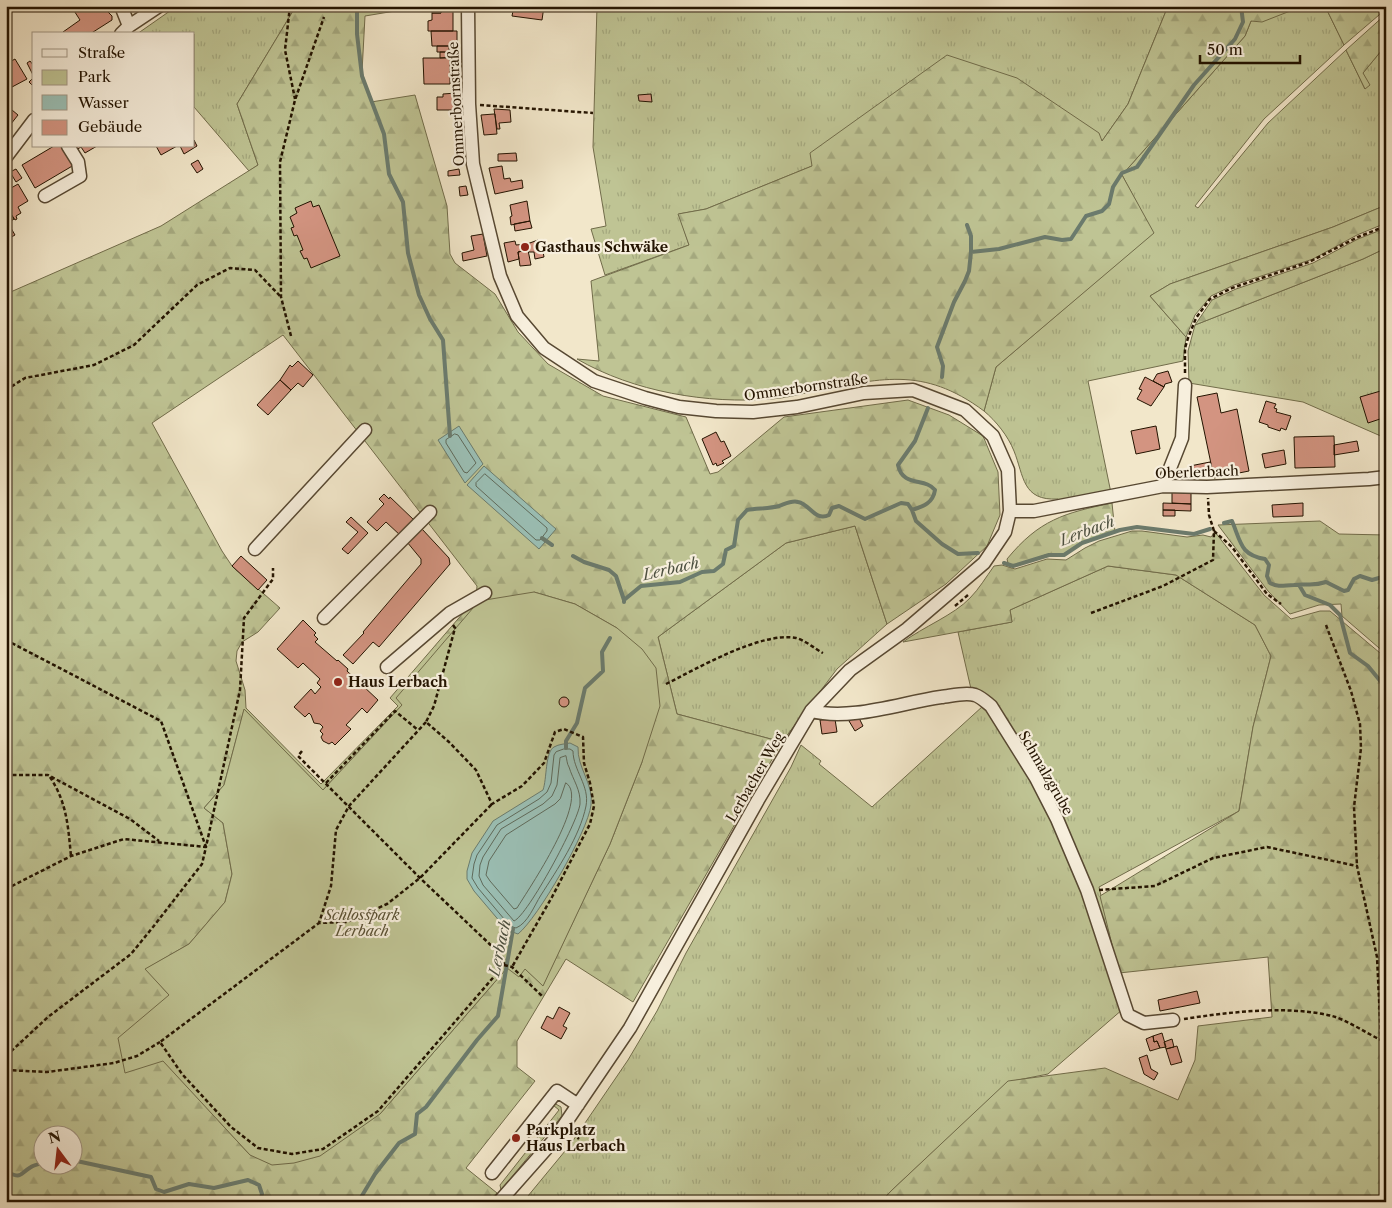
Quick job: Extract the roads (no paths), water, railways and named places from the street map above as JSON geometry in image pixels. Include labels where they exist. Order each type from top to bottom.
[{"type":"street","points":[[121,6],[125,30],[159,6]]},
{"type":"street","name":"Ommerbornstraße","points":[[468,6],[469,104],[473,164],[500,276],[517,316],[544,348],[594,382],[679,407],[753,412],[797,407],[864,393],[913,390],[965,410],[993,436],[1008,470],[1010,510]]},
{"type":"street","points":[[6,157],[32,123]]},
{"type":"street","points":[[45,196],[80,176],[78,162],[69,148]]},
{"type":"street","points":[[1163,486],[1182,438],[1185,385]]},
{"type":"street","points":[[255,549],[365,430]]},
{"type":"street","name":"Oberlerbach","points":[[1010,510],[1034,511],[1163,486],[1207,487],[1386,477]]},
{"type":"street","name":"Lerbacher Weg","points":[[499,1202],[554,1140],[630,1028],[758,800],[811,711],[850,670],[906,629],[984,563],[1005,532],[1010,510]]},
{"type":"street","points":[[324,618],[430,512]]},
{"type":"street","points":[[387,667],[450,613],[485,593]]},
{"type":"street","name":"Schmalzgrube","points":[[811,711],[850,714],[959,694],[974,695],[984,700],[991,706],[1036,778],[1057,819],[1087,890],[1128,1015],[1144,1023],[1172,1020]]},
{"type":"street","points":[[492,1173],[557,1091],[578,1105]]},
{"type":"water","points":[[459,426],[483,464],[465,483],[438,440]]},
{"type":"water","points":[[484,466],[556,529],[539,549],[467,485]]},
{"type":"water","points":[[570,743],[578,747],[578,755],[590,790],[591,805],[588,817],[561,873],[537,911],[518,934],[507,930],[474,891],[467,879],[467,871],[472,853],[493,821],[543,790],[551,750],[558,745]]},
{"type":"waterway","points":[[357,6],[357,34],[362,76],[384,134],[389,174],[403,202],[408,253],[419,295],[430,319],[443,340],[450,436]]},
{"type":"waterway","points":[[942,377],[943,366],[937,347],[954,302],[969,271],[971,252],[999,249],[1045,237],[1062,240],[1071,239],[1086,216],[1102,211],[1109,204],[1113,187],[1122,173],[1137,167],[1194,85],[1235,39],[1243,22],[1241,6]]},
{"type":"waterway","points":[[967,225],[971,236],[971,252]]},
{"type":"waterway","points":[[912,510],[930,501],[935,490],[931,486],[904,477],[898,465],[915,441],[928,408]]},
{"type":"waterway","name":"Lerbach","points":[[624,602],[641,586],[680,582],[702,572],[714,571],[723,564],[726,550],[734,546],[738,520],[747,510],[775,507],[788,502],[802,503],[816,514],[824,517],[829,515],[832,508],[839,506],[865,519],[901,503],[908,504],[916,521],[942,544],[958,554],[978,553]]},
{"type":"waterway","name":"Lerbach","points":[[1224,523],[1232,521],[1242,546],[1246,551],[1265,559],[1269,565],[1267,576],[1273,585],[1313,585],[1326,582],[1344,591],[1348,590],[1354,579],[1360,576],[1372,580],[1386,576]]},
{"type":"waterway","name":"Lerbach","points":[[1004,563],[1013,566],[1049,555],[1064,555],[1082,543],[1120,530],[1137,527],[1194,534],[1210,529]]},
{"type":"waterway","points":[[542,538],[552,545]]},
{"type":"waterway","points":[[573,556],[584,562],[609,570],[616,576],[624,600]]},
{"type":"waterway","points":[[1299,585],[1305,595],[1330,605],[1340,615],[1350,653],[1368,666],[1386,688]]},
{"type":"waterway","name":"Lerbach","points":[[566,748],[566,741],[577,723],[585,688],[603,671],[602,652],[610,638]]},
{"type":"waterway","name":"Lerbach","points":[[356,1202],[399,1143],[415,1134],[417,1114],[426,1107],[477,1040],[498,1016],[513,929]]},
{"type":"waterway","name":"Lerbach","points":[[82,1162],[151,1177],[156,1189],[164,1192],[189,1184],[214,1188],[248,1180],[259,1185],[262,1194],[260,1202]]},
{"type":"waterway","name":"Lerbach","points":[[6,1172],[18,1176],[32,1166]]},
{"type":"place","name":"Gasthaus Schwäke","points":[[525,247]]},
{"type":"place","name":"Haus Lerbach","points":[[338,682]]},
{"type":"place","name":"Parkplatz Haus Lerbach","points":[[516,1138]]},
{"type":"park label","name":"Schlosspark Lerbach","points":[[362,924]]}]
